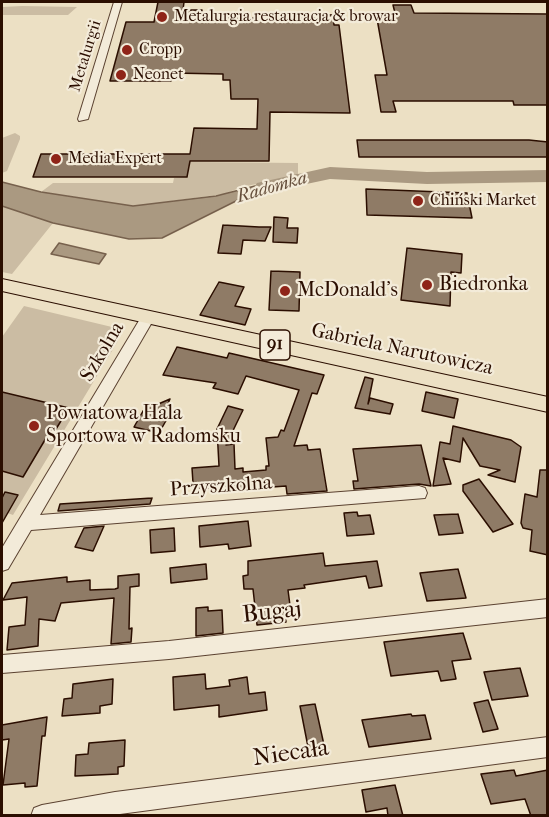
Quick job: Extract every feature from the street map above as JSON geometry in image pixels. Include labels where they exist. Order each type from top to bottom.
[{"type":"main road","name":"Gabriela Narutowicza","points":[[2,285],[548,405]]},
{"type":"street","name":"Metalurgii","points":[[83,119],[118,2]]},
{"type":"street","name":"Szkolna","points":[[2,563],[148,317]]},
{"type":"street","name":"Przyszkolna","points":[[26,523],[419,493]]},
{"type":"street","name":"Bugaj","points":[[2,664],[170,650],[548,608]]},
{"type":"street","name":"Niecała","points":[[42,816],[116,803],[548,747]]},
{"type":"shaded area","points":[[2,7],[77,7],[68,15],[2,15]]},
{"type":"shaded area","points":[[15,133],[20,136],[20,139],[7,171],[2,173],[2,138]]},
{"type":"shaded area","points":[[190,162],[298,163],[298,175],[242,187],[224,194],[164,202],[136,212],[75,197],[41,192],[53,183],[173,183],[174,178],[188,177]]},
{"type":"shaded area","points":[[2,206],[53,223],[12,274],[2,272]]},
{"type":"shaded area","name":"Powiatowa Hala Sportowa w Radomsku","points":[[24,306],[112,327],[118,341],[13,515],[2,511],[2,337]]},
{"type":"water","points":[[298,175],[298,181],[244,197],[162,238],[129,239],[53,223],[2,206],[2,182],[41,192],[133,206],[216,196]]},
{"type":"water","points":[[59,243],[106,254],[99,264],[51,254]]},
{"type":"building","points":[[158,2],[184,2],[183,10],[202,10],[201,18],[257,18],[257,13],[333,15],[334,25],[339,25],[350,113],[270,112],[269,161],[190,161],[187,177],[33,177],[41,154],[190,154],[194,128],[257,129],[258,99],[231,99],[230,80],[223,80],[223,74],[172,73],[171,81],[110,81],[126,22],[154,22]]},
{"type":"building","points":[[393,5],[411,5],[414,13],[548,14],[548,105],[514,105],[513,101],[393,101],[396,112],[381,112],[375,75],[387,75],[376,13],[395,13]]},
{"type":"building","points":[[357,140],[529,140],[548,142],[548,157],[359,157]]},
{"type":"building","name":"Chiński Market","points":[[366,189],[467,193],[472,218],[367,215]]},
{"type":"building","points":[[274,217],[288,218],[287,228],[298,228],[297,243],[273,242]]},
{"type":"building","points":[[223,225],[271,227],[265,241],[243,240],[241,254],[218,253]]},
{"type":"building","name":"Biedronka","points":[[407,248],[462,254],[461,273],[451,272],[450,306],[401,300]]},
{"type":"building","name":"McDonald's","points":[[271,271],[300,272],[299,311],[269,310]]},
{"type":"building","points":[[219,282],[244,287],[235,306],[251,309],[245,325],[200,315]]},
{"type":"building","points":[[177,347],[227,358],[229,353],[324,375],[317,394],[312,393],[294,446],[307,445],[308,450],[320,449],[327,491],[287,494],[286,486],[231,490],[231,487],[196,489],[196,483],[193,483],[192,468],[219,466],[217,429],[228,406],[243,410],[226,445],[234,444],[235,469],[243,468],[243,472],[266,470],[266,466],[269,466],[266,438],[278,437],[281,430],[284,431],[299,390],[246,376],[238,394],[213,388],[216,383],[163,375]]},
{"type":"building","points":[[365,377],[373,379],[368,404],[370,398],[393,404],[390,414],[355,408]]},
{"type":"building","name":"Powiatowa Hala Sportowa w Radomsku","points":[[2,392],[69,408],[56,429],[52,428],[23,477],[2,471]]},
{"type":"building","points":[[426,392],[458,399],[454,418],[422,411]]},
{"type":"building","points":[[170,399],[166,408],[172,410],[159,433],[134,427],[147,404],[156,405]]},
{"type":"building","points":[[453,426],[511,440],[521,447],[515,482],[488,475],[500,470],[480,466],[463,438],[460,462],[443,458],[451,484],[433,486],[440,442],[450,444]]},
{"type":"building","points":[[421,445],[431,486],[419,484],[354,489],[353,481],[358,481],[353,449]]},
{"type":"building","points":[[540,470],[548,470],[548,555],[530,551],[532,530],[523,528],[521,523],[525,494],[537,497]]},
{"type":"building","points":[[479,479],[513,524],[493,532],[463,491],[463,485]]},
{"type":"building","points":[[5,492],[18,495],[2,523],[2,498]]},
{"type":"building","points":[[152,498],[150,504],[58,511],[60,504]]},
{"type":"building","points":[[357,512],[358,516],[370,515],[374,534],[347,536],[344,513]]},
{"type":"building","points":[[458,514],[463,533],[439,535],[434,515]]},
{"type":"building","points":[[248,521],[251,546],[229,549],[228,544],[200,547],[199,526]]},
{"type":"building","points":[[104,526],[93,551],[75,547],[84,528]]},
{"type":"building","points":[[174,528],[175,551],[151,553],[150,530]]},
{"type":"building","points":[[323,553],[325,566],[377,561],[382,586],[369,588],[366,576],[304,585],[305,588],[288,590],[291,613],[285,614],[286,622],[257,625],[253,589],[244,589],[243,576],[248,575],[248,561]]},
{"type":"building","points":[[206,564],[207,579],[171,583],[170,568]]},
{"type":"building","points":[[458,569],[466,598],[427,601],[420,573]]},
{"type":"building","points":[[139,574],[139,586],[130,587],[131,642],[111,644],[114,598],[61,603],[55,621],[39,619],[38,646],[7,650],[9,627],[25,625],[27,597],[3,600],[12,583],[67,577],[67,582],[90,580],[90,590],[115,589],[118,588],[118,576]]},
{"type":"building","points":[[208,607],[208,611],[222,610],[223,633],[196,636],[196,608]]},
{"type":"building","points":[[463,633],[471,659],[452,661],[456,679],[441,681],[438,671],[391,676],[384,642]]},
{"type":"building","points":[[520,668],[528,696],[492,700],[484,672]]},
{"type":"building","points":[[205,674],[206,689],[230,686],[229,680],[247,677],[249,694],[265,692],[267,710],[219,717],[219,705],[174,710],[173,677]]},
{"type":"building","points":[[113,679],[112,704],[100,706],[100,713],[62,716],[64,699],[72,698],[73,684]]},
{"type":"building","points":[[488,700],[498,729],[483,732],[474,703]]},
{"type":"building","points":[[315,704],[326,754],[310,757],[300,706]]},
{"type":"building","points":[[411,714],[412,716],[425,715],[431,739],[369,747],[362,720]]},
{"type":"building","points":[[47,717],[45,736],[42,736],[37,786],[25,787],[25,783],[3,785],[9,739],[2,740],[2,725]]},
{"type":"building","points":[[125,740],[124,766],[118,767],[118,774],[75,776],[76,755],[88,754],[89,743]]},
{"type":"building","points":[[514,770],[516,776],[548,770],[548,816],[531,816],[525,799],[491,804],[481,774]]},
{"type":"building","points":[[395,785],[403,816],[388,816],[387,808],[366,812],[362,790]]},
{"type":"waterway","name":"Radomka","points":[[264,187],[330,173],[427,178],[548,176]]},
{"type":"place","name":"Metalurgia restauracja & browar","points":[[162,17]]},
{"type":"place","name":"Cropp","points":[[127,50]]},
{"type":"place","name":"Neonet","points":[[121,75]]},
{"type":"place","name":"Media Expert","points":[[56,159]]},
{"type":"place","name":"Chiński Market","points":[[418,201]]},
{"type":"place","name":"Biedronka","points":[[427,285]]},
{"type":"place","name":"McDonald's","points":[[285,291]]},
{"type":"place","name":"Powiatowa Hala Sportowa w Radomsku","points":[[34,426]]}]
